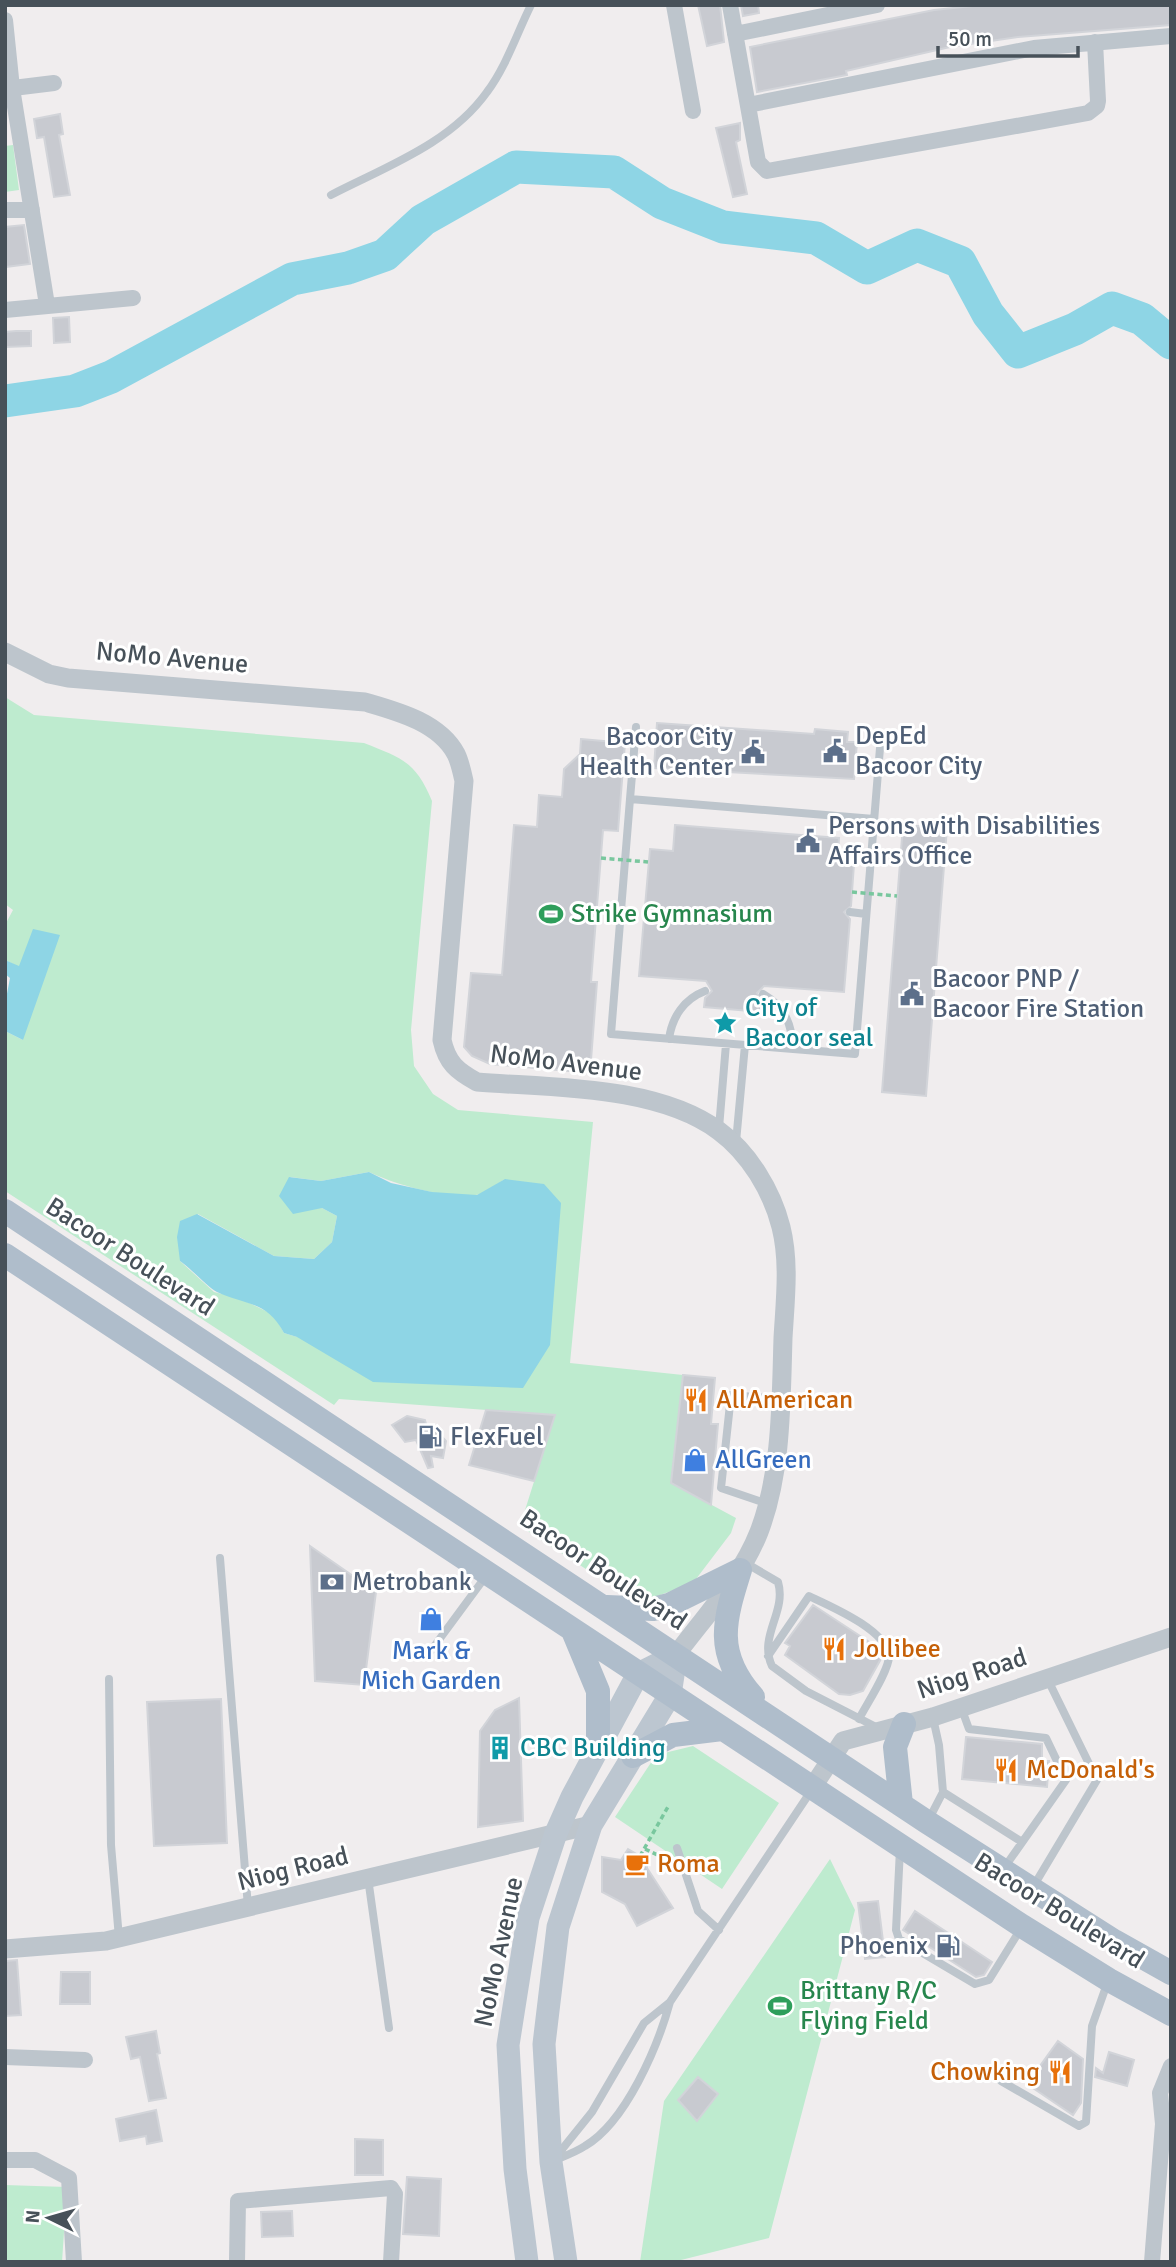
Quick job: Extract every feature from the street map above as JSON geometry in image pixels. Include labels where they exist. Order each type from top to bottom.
[{"type":"main road","name":"Bacoor Boulevard","points":[[5,1211],[676,1655],[765,1711],[927,1822],[1031,1889],[1171,1973]]},
{"type":"main road","name":"Bacoor Boulevard","points":[[5,1255],[1022,1926],[1169,2016]]},
{"type":"main road","points":[[607,1607],[653,1608],[669,1605],[742,1566]]},
{"type":"main road","points":[[742,1566],[725,1618],[729,1661],[737,1679],[765,1711]]},
{"type":"main road","points":[[573,1631],[598,1691],[598,1748]]},
{"type":"main road","name":"NoMo Avenue","points":[[527,2262],[514,2169],[508,2045],[528,1918],[556,1833],[598,1748],[639,1674],[676,1655]]},
{"type":"main road","name":"NoMo Avenue","points":[[566,2262],[551,2162],[544,2044],[549,1981],[558,1927],[591,1825],[670,1695],[676,1655]]},
{"type":"main road","points":[[893,1727],[901,1804]]},
{"type":"main road","points":[[633,1756],[673,1735],[722,1729]]},
{"type":"street","points":[[674,5],[693,111]]},
{"type":"street","points":[[730,5],[761,167],[774,172],[1088,113],[1097,106],[1098,101],[1095,42]]},
{"type":"street","points":[[734,34],[877,5]]},
{"type":"street","points":[[5,20],[9,89],[47,305]]},
{"type":"street","points":[[748,105],[1034,48],[1171,36]]},
{"type":"street","points":[[9,89],[54,83]]},
{"type":"street","points":[[5,210],[32,210]]},
{"type":"street","points":[[5,310],[133,298]]},
{"type":"street","name":"NoMo Avenue","points":[[5,652],[49,674],[68,678],[365,702],[402,712],[435,731],[455,753],[464,781],[442,1040],[446,1056],[457,1071],[477,1082],[586,1091],[653,1102],[684,1111],[719,1130],[735,1145],[764,1184],[781,1227],[786,1284],[781,1399],[769,1505],[742,1566],[676,1655]]},
{"type":"street","name":"Niog Road","points":[[812,1788],[843,1741],[933,1717],[1171,1637]]},
{"type":"street","name":"Niog Road","points":[[5,1949],[119,1938],[591,1825]]},
{"type":"street","points":[[5,2057],[85,2060]]},
{"type":"street","points":[[1152,2262],[1167,2120],[1160,2093],[1171,2066]]},
{"type":"street","points":[[5,2160],[35,2160],[69,2178],[74,2262]]},
{"type":"street","points":[[237,2262],[238,2201],[391,2188],[395,2194],[391,2262]]},
{"type":"lane","points":[[331,195],[434,143],[463,117],[487,92],[531,5]]},
{"type":"lane","points":[[636,727],[611,1034],[726,1044],[855,1054],[880,748]]},
{"type":"lane","points":[[630,799],[874,819]]},
{"type":"lane","points":[[850,912],[866,914]]},
{"type":"lane","points":[[669,1039],[678,1010],[694,995],[705,991]]},
{"type":"lane","points":[[763,994],[776,1002],[789,1019],[793,1049]]},
{"type":"lane","points":[[719,1130],[726,1044]]},
{"type":"lane","points":[[735,1145],[745,1045]]},
{"type":"lane","points":[[769,1505],[721,1488],[731,1395],[781,1399]]},
{"type":"lane","points":[[219,1558],[248,1907]]},
{"type":"lane","points":[[742,1566],[778,1582],[780,1604],[766,1642],[768,1656],[779,1673],[806,1692],[859,1719],[893,1727]]},
{"type":"lane","points":[[427,1656],[488,1573]]},
{"type":"lane","points":[[768,1656],[809,1596],[875,1633],[886,1647],[887,1664],[859,1719]]},
{"type":"lane","points":[[1031,1889],[1097,1780],[1046,1678]]},
{"type":"lane","points":[[109,1679],[111,1845],[119,1938]]},
{"type":"lane","points":[[961,1707],[969,1729],[1046,1738],[1066,1780],[1002,1870]]},
{"type":"lane","points":[[927,1822],[943,1792],[939,1745],[933,1717]]},
{"type":"lane","points":[[551,2162],[592,2112],[644,2023],[670,2002],[812,1788]]},
{"type":"lane","points":[[943,1792],[1022,1842]]},
{"type":"lane","points":[[900,1846],[899,1939],[975,1984],[982,1984],[989,1980],[1022,1926]]},
{"type":"lane","points":[[677,1848],[698,1911],[719,1930]]},
{"type":"lane","points":[[368,1878],[389,2028]]},
{"type":"lane","points":[[1001,2081],[1068,2121],[1079,2126],[1086,2122],[1092,2026],[1109,1980]]},
{"type":"lane","points":[[551,2162],[587,2145],[617,2117],[660,2036],[670,2002]]},
{"type":"path","points":[[601,858],[648,862]]},
{"type":"path","points":[[852,892],[897,896]]},
{"type":"path","points":[[640,1856],[669,1805]]},
{"type":"path","points":[[645,1849],[684,1868]]},
{"type":"green space","points":[[13,145],[19,190],[5,192],[5,146]]},
{"type":"green space","points":[[5,697],[34,715],[364,743],[398,758],[413,769],[432,801],[411,1030],[414,1066],[433,1094],[458,1110],[593,1122],[570,1363],[683,1375],[671,1483],[736,1518],[731,1533],[693,1583],[638,1603],[520,1526],[555,1415],[339,1399],[334,1405],[5,1191],[5,1031],[23,1040],[19,967],[5,960],[5,925],[13,910],[5,904]],"holes":[[[369,1172],[421,1190],[464,1196],[483,1193],[505,1179],[297,1337],[284,1333],[274,1315],[239,1298],[214,1292],[180,1261],[198,1214],[274,1256],[314,1259],[332,1242],[337,1216],[322,1208],[290,1177],[321,1181]]]},
{"type":"green space","points":[[693,1746],[779,1803],[722,1889],[615,1817],[656,1755]]},
{"type":"green space","name":"Brittany R/C Flying Field","points":[[830,1859],[855,1910],[769,2238],[673,2262],[640,2262],[664,2101]]},
{"type":"green space","points":[[5,2185],[67,2187],[62,2262],[5,2262]]},
{"type":"water","points":[[33,929],[60,935],[23,1040],[5,1031],[5,1004],[10,978],[5,974],[5,960],[19,966]]},
{"type":"water","points":[[369,1172],[391,1183],[432,1192],[477,1195],[505,1179],[544,1184],[561,1203],[550,1345],[523,1388],[373,1382],[297,1337],[284,1333],[263,1309],[214,1290],[180,1261],[177,1237],[180,1221],[197,1214],[274,1256],[314,1259],[332,1242],[337,1216],[322,1208],[293,1214],[279,1196],[289,1177],[321,1181]]},
{"type":"building","points":[[698,5],[720,5],[724,42],[707,46]]},
{"type":"building","points":[[741,5],[758,5],[759,13],[743,16]]},
{"type":"building","points":[[982,5],[1171,5],[1171,25],[1018,37],[950,47],[846,71],[847,75],[757,92],[750,47],[934,10]]},
{"type":"building","points":[[60,114],[63,134],[59,135],[70,195],[54,197],[44,137],[37,138],[34,119]]},
{"type":"building","points":[[740,123],[740,140],[736,142],[747,194],[733,197],[716,128]]},
{"type":"building","points":[[24,225],[30,264],[5,267],[5,227]]},
{"type":"building","points":[[69,317],[70,342],[54,343],[53,318]]},
{"type":"building","points":[[31,331],[31,346],[5,347],[5,332]]},
{"type":"building","points":[[657,723],[814,734],[815,729],[848,732],[847,742],[857,742],[854,779],[654,768]]},
{"type":"building","points":[[581,739],[625,743],[618,831],[603,830],[591,982],[597,982],[590,1073],[490,1064],[472,1056],[464,1047],[471,973],[502,975],[514,825],[537,827],[539,795],[562,797],[564,769],[580,754]]},
{"type":"building","points":[[675,825],[839,838],[837,863],[854,864],[851,906],[844,912],[850,919],[844,992],[764,986],[757,993],[762,1001],[761,1012],[704,1007],[705,998],[712,991],[706,981],[639,976],[650,849],[673,851]]},
{"type":"building","name":"Bacoor PNP / Bacoor Fire Station","points":[[903,825],[947,828],[926,1096],[882,1092]]},
{"type":"building","points":[[683,1375],[715,1378],[711,1424],[718,1424],[711,1505],[671,1483]]},
{"type":"building","points":[[486,1410],[555,1415],[534,1481],[469,1465]]},
{"type":"building","points":[[407,1416],[425,1420],[427,1428],[434,1428],[446,1441],[443,1458],[431,1456],[433,1467],[428,1468],[416,1440],[405,1442],[392,1425]]},
{"type":"building","points":[[310,1546],[376,1592],[364,1685],[315,1681]]},
{"type":"building","name":"Jollibee","points":[[813,1605],[880,1649],[882,1657],[863,1691],[850,1695],[839,1694],[785,1655],[790,1646],[785,1643]]},
{"type":"building","name":"CBC Building","points":[[519,1698],[523,1821],[478,1827],[480,1731],[495,1710]]},
{"type":"building","points":[[221,1699],[227,1843],[154,1846],[147,1702]]},
{"type":"building","name":"McDonald's","points":[[966,1737],[1042,1744],[1042,1761],[1049,1761],[1047,1787],[962,1779]]},
{"type":"building","points":[[628,1849],[647,1860],[647,1868],[673,1908],[637,1926],[625,1904],[602,1892],[602,1857],[621,1860]]},
{"type":"building","points":[[878,1901],[885,1957],[865,1959],[858,1903]]},
{"type":"building","name":"Phoenix","points":[[915,1911],[992,1962],[984,1975],[976,1977],[903,1930]]},
{"type":"building","points":[[17,1960],[21,2015],[5,2016],[5,1961]]},
{"type":"building","points":[[61,1972],[90,1972],[90,2004],[60,2004]]},
{"type":"building","points":[[156,2031],[160,2053],[157,2054],[166,2098],[149,2101],[140,2057],[131,2059],[126,2037]]},
{"type":"building","name":"Chowking","points":[[1058,2041],[1083,2059],[1081,2103],[1073,2115],[1027,2084]]},
{"type":"building","points":[[1109,2052],[1134,2060],[1127,2086],[1095,2077],[1096,2068],[1103,2073]]},
{"type":"building","points":[[698,2077],[718,2094],[697,2121],[678,2100]]},
{"type":"building","points":[[156,2110],[162,2141],[147,2144],[146,2136],[120,2141],[116,2119]]},
{"type":"building","points":[[355,2139],[383,2140],[383,2175],[355,2175]]},
{"type":"building","points":[[407,2177],[441,2179],[439,2236],[403,2234]]},
{"type":"building","points":[[292,2211],[293,2236],[262,2237],[261,2212]]},
{"type":"waterway","points":[[5,401],[75,391],[111,377],[292,279],[348,268],[385,255],[423,220],[516,167],[614,172],[662,203],[723,227],[816,238],[867,268],[917,245],[960,262],[988,314],[1018,352],[1075,329],[1112,308],[1142,319],[1171,343]]},
{"type":"place","name":"DepEd Bacoor City","points":[[835,751]]},
{"type":"place","name":"Bacoor City Health Center","points":[[753,752]]},
{"type":"place","name":"Persons with Disabilities Affairs Office","points":[[808,841]]},
{"type":"place","name":"Strike Gymnasium","points":[[551,914]]},
{"type":"place","name":"Bacoor PNP / Bacoor Fire Station","points":[[912,994]]},
{"type":"place","name":"City of Bacoor seal","points":[[725,1023]]},
{"type":"place","name":"AllAmerican","points":[[696,1400]]},
{"type":"place","name":"FlexFuel","points":[[430,1437]]},
{"type":"place","name":"AllGreen","points":[[695,1460]]},
{"type":"place","name":"Metrobank","points":[[332,1582]]},
{"type":"place","name":"Mark & Mich Garden","points":[[431,1619]]},
{"type":"place","name":"Jollibee","points":[[834,1649]]},
{"type":"place","name":"CBC Building","points":[[500,1748]]},
{"type":"place","name":"McDonald's","points":[[1006,1770]]},
{"type":"place","name":"Roma","points":[[637,1864]]},
{"type":"place","name":"Phoenix","points":[[948,1946]]},
{"type":"place","name":"Brittany R/C Flying Field","points":[[780,2006]]},
{"type":"place","name":"Chowking","points":[[1060,2072]]}]
